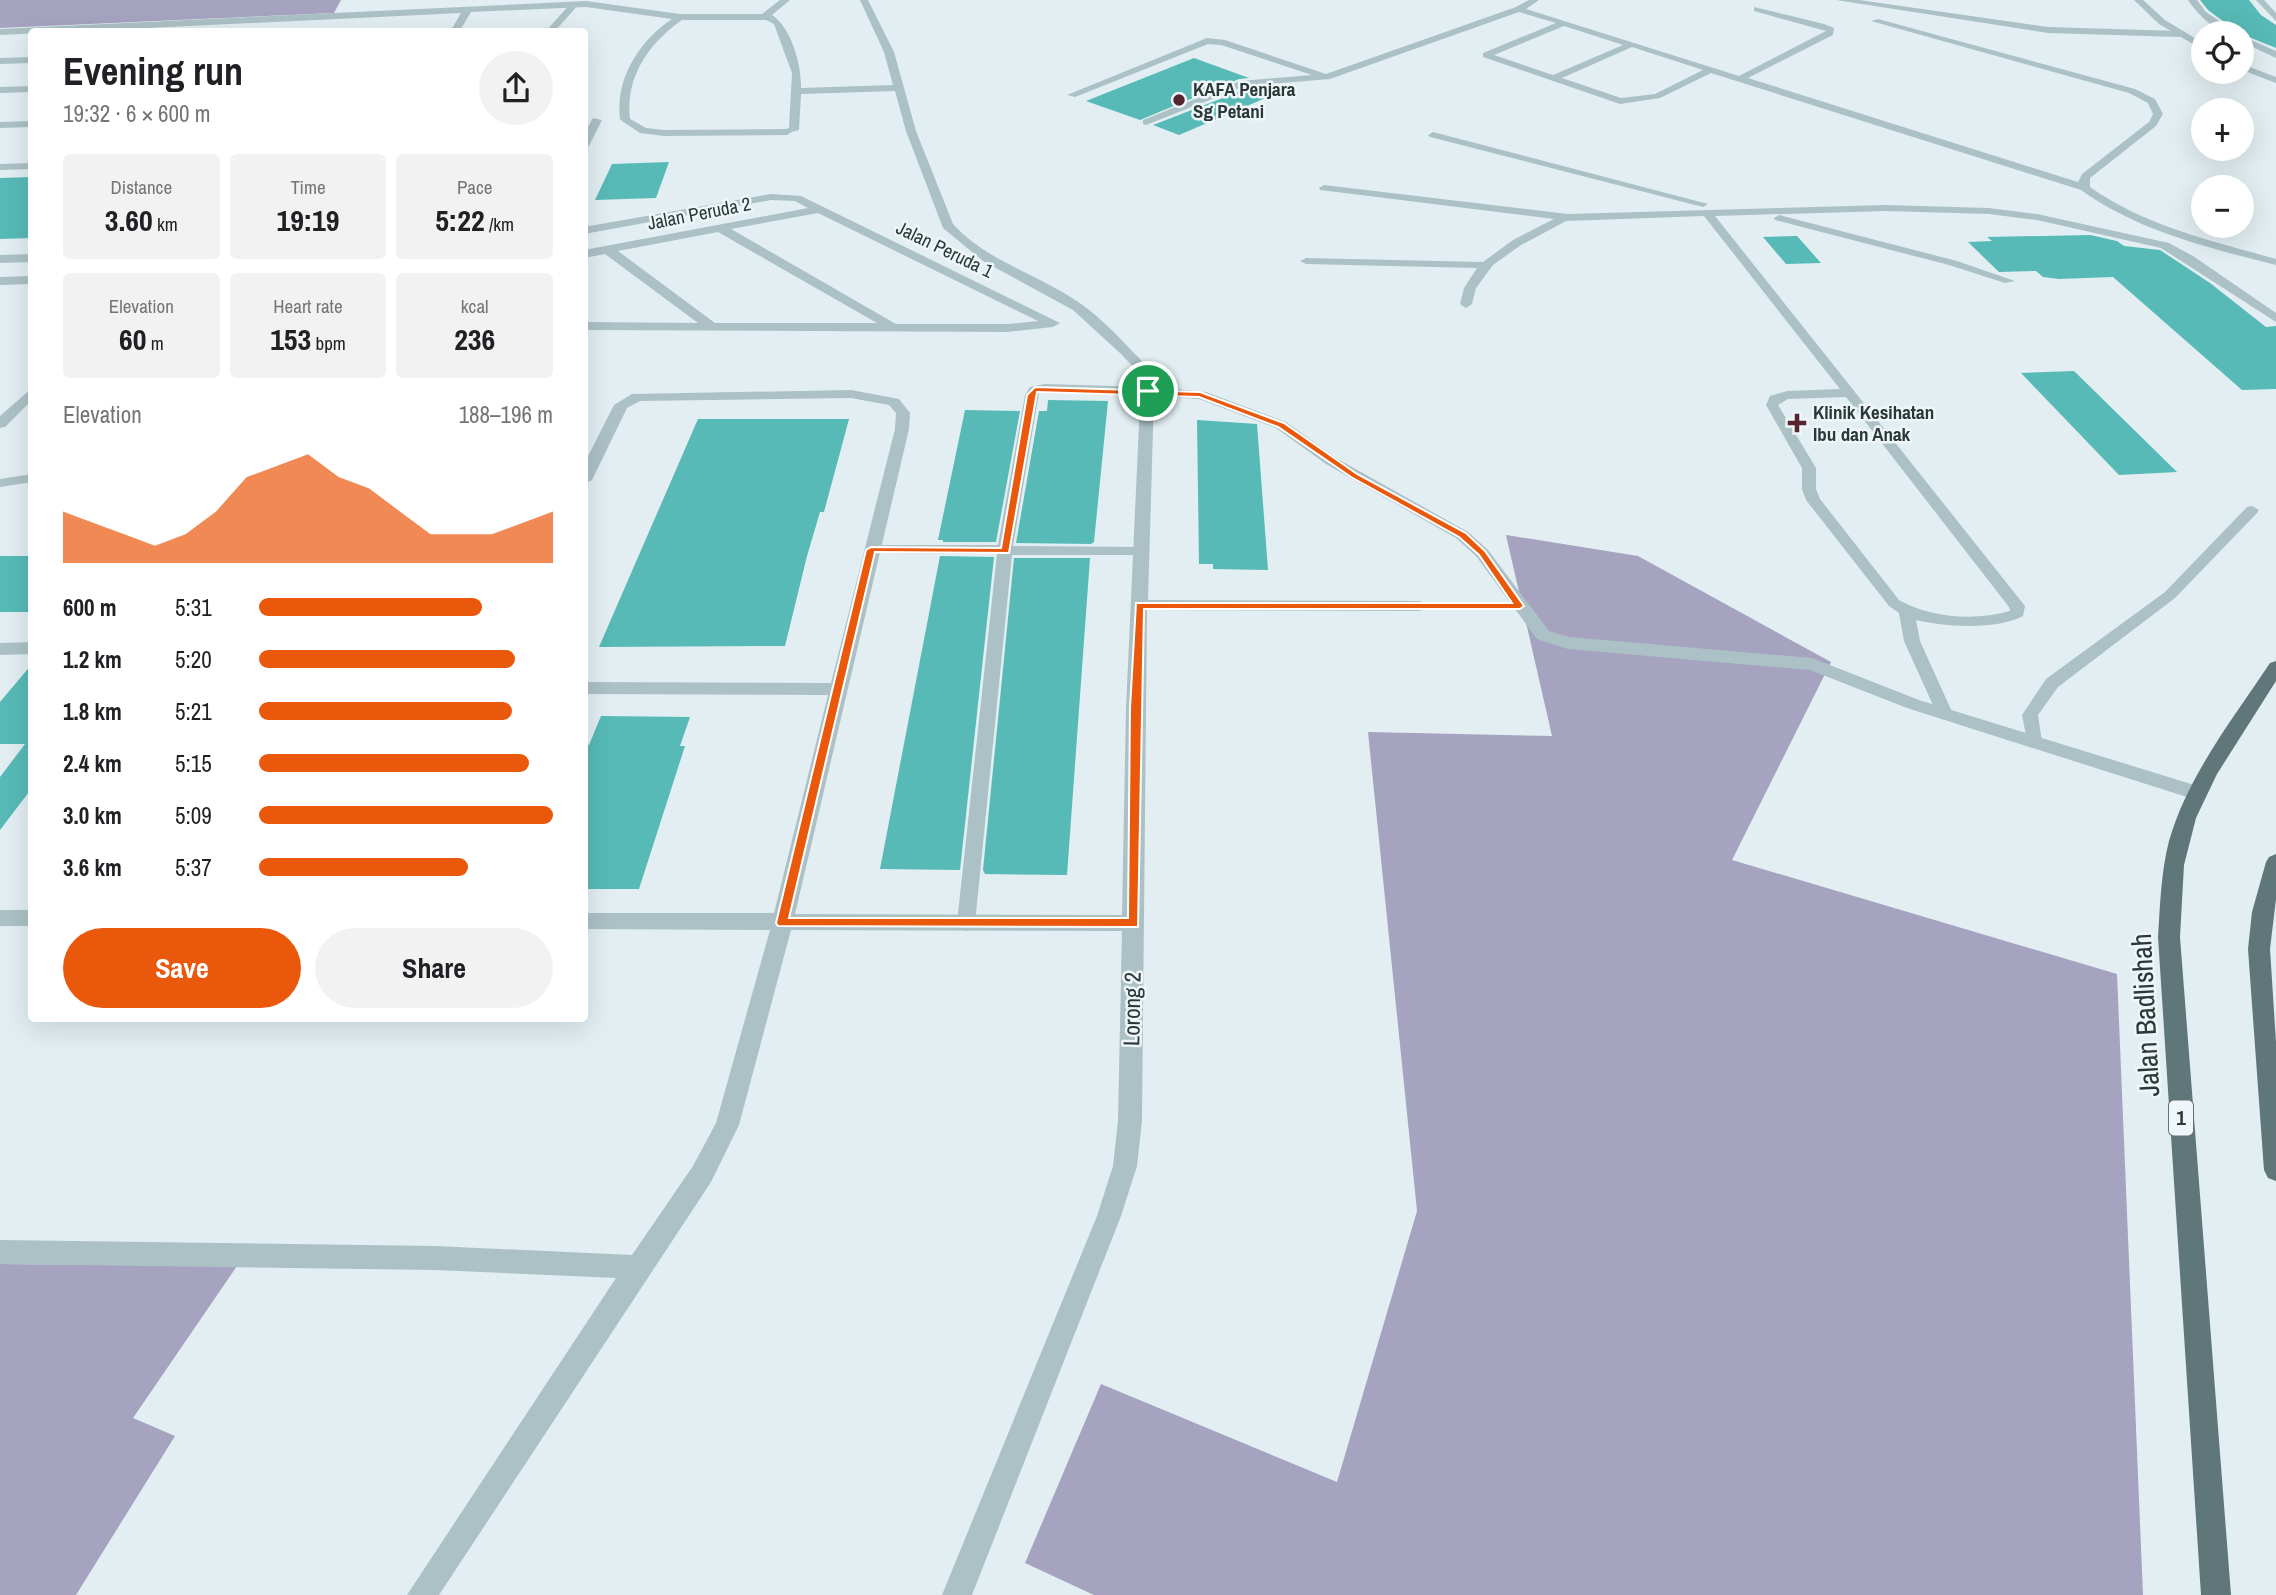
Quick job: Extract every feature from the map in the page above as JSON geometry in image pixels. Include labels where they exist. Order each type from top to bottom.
[{"type":"main road","name":"Jalan Badlishah","points":[[2216,1595],[2169,937],[2172,883],[2179,840],[2197,793],[2276,667]]},
{"type":"main road","points":[[2276,862],[2262,912],[2259,949],[2268,1094],[2276,1170]]},
{"type":"street","points":[[345,16],[355,0]]},
{"type":"street","points":[[375,14],[380,0]]},
{"type":"street","points":[[643,11],[663,0]]},
{"type":"street","points":[[764,17],[786,0]]},
{"type":"street","points":[[864,0],[889,52],[932,191],[951,230],[995,262],[1070,302],[1143,370],[1148,391],[1200,395],[1281,425],[1354,475],[1462,535],[1482,553],[1543,635],[1568,643],[1812,664],[1945,714],[2197,793]]},
{"type":"street","points":[[1840,0],[2037,29],[2179,34]]},
{"type":"street","points":[[2138,0],[2145,9],[2191,40]]},
{"type":"street","points":[[2192,0],[2203,14],[2214,21]]},
{"type":"street","points":[[131,28],[575,5],[680,17],[764,17],[778,23],[797,73],[793,130],[788,132]]},
{"type":"street","points":[[456,28],[468,9]]},
{"type":"street","points":[[625,119],[624,95],[642,51],[658,32],[680,17]]},
{"type":"street","points":[[0,32],[28,32]]},
{"type":"street","points":[[2254,45],[2276,55]]},
{"type":"street","points":[[2254,72],[2276,80]]},
{"type":"street","points":[[797,92],[898,88]]},
{"type":"street","points":[[0,90],[28,89]]},
{"type":"street","points":[[588,138],[597,120]]},
{"type":"street","points":[[0,167],[28,166]]},
{"type":"street","name":"Jalan Peruda 1","points":[[588,230],[771,197],[797,198],[1053,323],[1007,328],[894,328]]},
{"type":"street","name":"Jalan Peruda 2","points":[[588,253],[820,209]]},
{"type":"street","points":[[720,228],[894,328]]},
{"type":"street","points":[[608,250],[712,327]]},
{"type":"street","points":[[0,259],[28,258]]},
{"type":"street","points":[[0,281],[28,280]]},
{"type":"street","points":[[588,326],[894,328]]},
{"type":"street","name":"Lorong 2","points":[[957,1595],[1077,1301],[1125,1166],[1130,1120],[1135,708],[1148,391]]},
{"type":"street","points":[[422,1595],[702,1174],[727,1125],[782,923],[902,429],[903,413],[894,402],[878,396],[851,394],[637,397],[621,405],[588,472]]},
{"type":"street","points":[[0,424],[28,396]]},
{"type":"street","points":[[1140,606],[1420,606]]},
{"type":"street","points":[[0,649],[28,649]]},
{"type":"street","points":[[588,688],[839,689]]},
{"type":"street","points":[[0,918],[28,918]]},
{"type":"street","points":[[588,921],[1134,923]]},
{"type":"street","points":[[0,1252],[435,1258],[638,1267]]},
{"type":"lane","points":[[1146,122],[1253,80],[1327,77],[1519,9],[1535,0]]},
{"type":"lane","points":[[2260,0],[2276,18]]},
{"type":"lane","points":[[2271,0],[2276,1]]},
{"type":"lane","points":[[553,28],[575,5]]},
{"type":"lane","points":[[1519,9],[2085,188],[2120,211],[2206,242],[2276,262]]},
{"type":"lane","points":[[1740,79],[1830,33],[1831,30],[1757,9]]},
{"type":"lane","points":[[1875,22],[2056,69],[2132,91],[2152,101],[2158,114],[2153,124],[2086,176],[2083,182],[2085,188]]},
{"type":"lane","points":[[1564,23],[1486,55],[1620,101],[1657,96],[1710,70]]},
{"type":"lane","points":[[1072,95],[1215,41],[1327,77]]},
{"type":"lane","points":[[1552,79],[1632,44]]},
{"type":"lane","points":[[0,61],[28,60]]},
{"type":"lane","points":[[625,119],[643,131],[788,132]]},
{"type":"lane","points":[[0,125],[28,124]]},
{"type":"lane","points":[[1433,135],[1497,148],[1646,192],[1750,211],[1846,233],[2008,281]]},
{"type":"lane","points":[[1324,188],[1569,218],[1750,211],[1957,209],[2073,223],[2177,251],[2276,318]]},
{"type":"lane","points":[[1707,212],[2017,606],[2018,613],[2010,617],[1949,621],[1930,620],[1907,612],[1894,603],[1813,500],[1809,489],[1809,468],[1772,405],[1776,399],[1787,395],[1849,393]]},
{"type":"lane","points":[[1466,304],[1467,288],[1486,265],[1511,247],[1569,218]]},
{"type":"lane","points":[[1306,261],[1486,265]]},
{"type":"lane","points":[[966,923],[1005,551],[1031,395],[1035,390],[1148,391]]},
{"type":"lane","points":[[0,483],[28,479]]},
{"type":"lane","points":[[2034,742],[2030,715],[2052,683],[2170,595],[2252,510]]},
{"type":"lane","points":[[871,550],[1140,551]]},
{"type":"lane","points":[[1907,612],[1912,641],[1945,714]]},
{"type":"path","points":[[1420,606],[1520,606]]},
{"type":"shaded area","points":[[0,0],[341,0],[334,13],[0,28]]},
{"type":"shaded area","points":[[1506,535],[1638,556],[1831,662],[1732,860],[2117,974],[2143,1595],[1094,1595],[1025,1563],[1101,1384],[1337,1482],[1417,1211],[1368,732],[1552,736]]},
{"type":"shaded area","points":[[0,1264],[237,1266],[133,1418],[175,1436],[76,1595],[0,1595]]},
{"type":"building","points":[[2200,0],[2249,0],[2261,15],[2276,25],[2276,48],[2254,39],[2254,21],[2223,21]]},
{"type":"building","points":[[1194,58],[1249,78],[1239,79],[1140,120],[1086,101]]},
{"type":"building","points":[[1275,86],[1284,90],[1179,135],[1153,125],[1246,89]]},
{"type":"building","points":[[669,162],[656,198],[595,200],[612,164]]},
{"type":"building","points":[[28,177],[28,238],[0,239],[0,178]]},
{"type":"building","points":[[2090,235],[2117,241],[2124,246],[2160,250],[2210,283],[2266,327],[2276,326],[2276,389],[2242,390],[2113,277],[2059,279],[2043,277],[2036,271],[1999,272],[1968,242],[1992,241],[1987,237]]},
{"type":"building","points":[[1797,236],[1821,263],[1786,264],[1763,237]]},
{"type":"building","points":[[2074,371],[2177,472],[2119,475],[2021,373]]},
{"type":"building","points":[[1048,400],[1108,401],[1094,542],[1091,544],[1016,543],[1039,411],[1047,411]]},
{"type":"building","points":[[965,410],[1020,411],[996,542],[938,540]]},
{"type":"building","points":[[698,419],[849,419],[824,512],[820,512],[807,556],[785,646],[599,647]]},
{"type":"building","points":[[1197,420],[1257,424],[1268,570],[1213,569],[1213,564],[1199,564]]},
{"type":"building","points":[[0,556],[28,556],[28,612],[0,612]]},
{"type":"building","points":[[940,556],[994,557],[960,870],[880,869]]},
{"type":"building","points":[[1014,558],[1090,558],[1067,875],[985,874],[983,870]]},
{"type":"building","points":[[28,669],[28,793],[0,830],[0,777],[25,744],[0,744],[0,702]]},
{"type":"building","points":[[601,716],[690,717],[680,746],[685,746],[639,889],[588,889],[589,745]]},
{"type":"place","name":"KAFA Penjara Sg Petani","points":[[1179,100]]},
{"type":"place","name":"Klinik Kesihatan Ibu dan Anak","points":[[1797,423]]},
{"type":"route","points":[[1035,390],[1148,391],[1200,395],[1281,425],[1354,475],[1462,535],[1482,553],[1520,606],[1140,606],[1135,708],[1134,923],[782,923],[871,550],[1005,551],[1031,395],[1035,390]]}]
